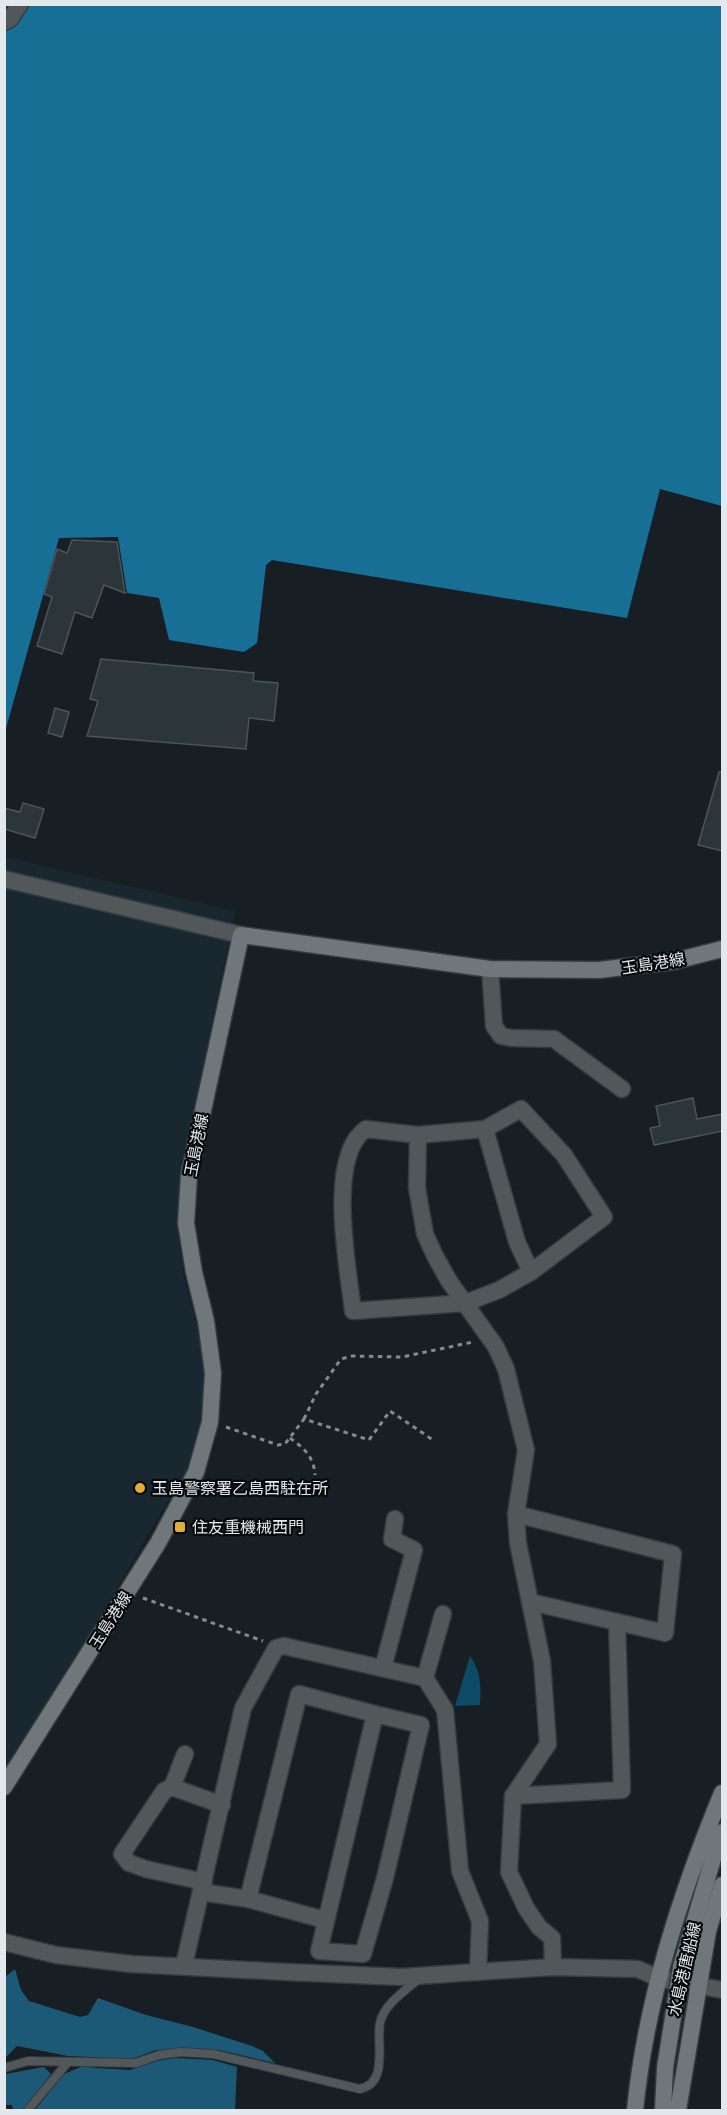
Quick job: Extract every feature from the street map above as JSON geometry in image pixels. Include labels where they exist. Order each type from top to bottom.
[{"type":"main road","name":"玉島港線","points":[[4,1787],[158,1543],[196,1472],[210,1422],[213,1374],[206,1321],[187,1232],[186,1211],[189,1175],[241,935],[490,969],[599,970],[675,961],[723,949]]},
{"type":"main road","points":[[635,2110],[644,2042],[673,1923],[705,1834],[723,1792]]},
{"type":"main road","name":"水島港唐船線","points":[[663,2110],[666,2068],[681,1967],[717,1845],[723,1832]]},
{"type":"main road","points":[[678,2110],[708,1931],[723,1885]]},
{"type":"street","points":[[4,22],[10,19],[20,4]]},
{"type":"street","points":[[4,879],[241,935]]},
{"type":"street","points":[[490,969],[494,1026],[501,1036],[554,1039],[622,1089]]},
{"type":"street","points":[[521,1109],[564,1155],[604,1217],[531,1272],[499,1290],[465,1303],[353,1311],[341,1202],[350,1151],[357,1135],[366,1129],[418,1135],[485,1129],[521,1109]]},
{"type":"street","points":[[485,1129],[517,1242],[531,1272]]},
{"type":"street","points":[[418,1135],[417,1188],[425,1234],[435,1256],[492,1340],[506,1369],[526,1450],[516,1514],[519,1543],[542,1661],[548,1744],[513,1796],[509,1872],[526,1908],[552,1938],[553,1967]]},
{"type":"street","points":[[516,1514],[673,1554],[665,1633],[530,1602]]},
{"type":"street","points":[[383,1668],[414,1550],[392,1539],[395,1519]]},
{"type":"street","points":[[425,1678],[443,1614]]},
{"type":"street","points":[[513,1796],[622,1790],[617,1622]]},
{"type":"street","points":[[184,1965],[243,1708],[276,1648],[284,1646],[425,1678],[445,1710],[460,1871],[480,1921],[478,1972]]},
{"type":"street","points":[[248,1899],[299,1694],[420,1725],[385,1878],[363,1954],[319,1951],[375,1714]]},
{"type":"street","points":[[185,1754],[172,1787],[164,1791],[122,1854],[129,1863],[203,1887],[325,1920]]},
{"type":"street","points":[[172,1787],[222,1805]]},
{"type":"street","points":[[4,1942],[56,1955],[131,1964],[391,1976],[553,1967],[639,1970],[658,1978],[723,1990]]},
{"type":"lane","points":[[4,2068],[28,2061],[136,2063],[159,2055],[181,2052],[213,2054],[360,2088],[367,2087],[373,2080],[380,2063],[380,2023],[386,2011],[400,1995],[424,1975]]},
{"type":"lane","points":[[28,2110],[68,2062]]},
{"type":"path","points":[[210,1422],[278,1445],[285,1444],[304,1419],[316,1394],[341,1359],[352,1356],[402,1357],[451,1345],[492,1340]]},
{"type":"path","points":[[304,1419],[369,1440],[390,1411],[433,1440]]},
{"type":"path","points":[[290,1438],[306,1450],[312,1459],[315,1475]]},
{"type":"path","points":[[127,1592],[276,1648]]},
{"type":"shaded area","points":[[27,5],[722,5],[722,506],[660,489],[627,618],[272,560],[266,565],[257,643],[244,652],[169,640],[159,598],[127,593],[118,537],[59,538],[5,732],[4,33],[15,24]]},
{"type":"shaded area","points":[[5,857],[235,911],[181,1172],[177,1225],[183,1274],[197,1327],[205,1375],[201,1421],[187,1469],[34,1728],[5,1771]]},
{"type":"shaded area","points":[[470,1656],[478,1673],[480,1705],[455,1706]]},
{"type":"shaded area","points":[[15,1969],[21,1990],[29,2001],[80,2017],[88,2015],[98,1998],[146,2015],[252,2046],[263,2051],[275,2063],[219,2050],[203,2049],[156,2050],[132,2059],[68,2056],[17,2046],[5,2058],[5,1977]]},
{"type":"shaded area","points":[[175,2058],[213,2060],[237,2067],[235,2110],[35,2110],[64,2074],[83,2066],[130,2070]]},
{"type":"shaded area","points":[[44,2067],[51,2074],[24,2110],[13,2110],[12,2105],[5,2105],[5,2074]]},
{"type":"building","points":[[72,540],[117,542],[125,593],[104,585],[92,618],[75,612],[62,654],[37,646],[52,597],[44,594],[57,549],[67,553]]},
{"type":"building","points":[[101,659],[254,673],[253,681],[278,683],[274,721],[249,718],[246,749],[87,736],[98,701],[90,699]]},
{"type":"building","points":[[55,708],[69,712],[62,737],[48,733]]},
{"type":"building","points":[[719,772],[723,772],[723,851],[698,845]]},
{"type":"building","points":[[23,803],[44,809],[35,838],[4,829],[4,808],[20,812]]},
{"type":"building","points":[[693,1098],[697,1119],[723,1114],[723,1131],[654,1145],[650,1128],[660,1126],[656,1106]]},
{"type":"place","name":"玉島警察署乙島西駐在所","points":[[140,1488]]},
{"type":"place","name":"住友重機械西門","points":[[180,1527]]}]
